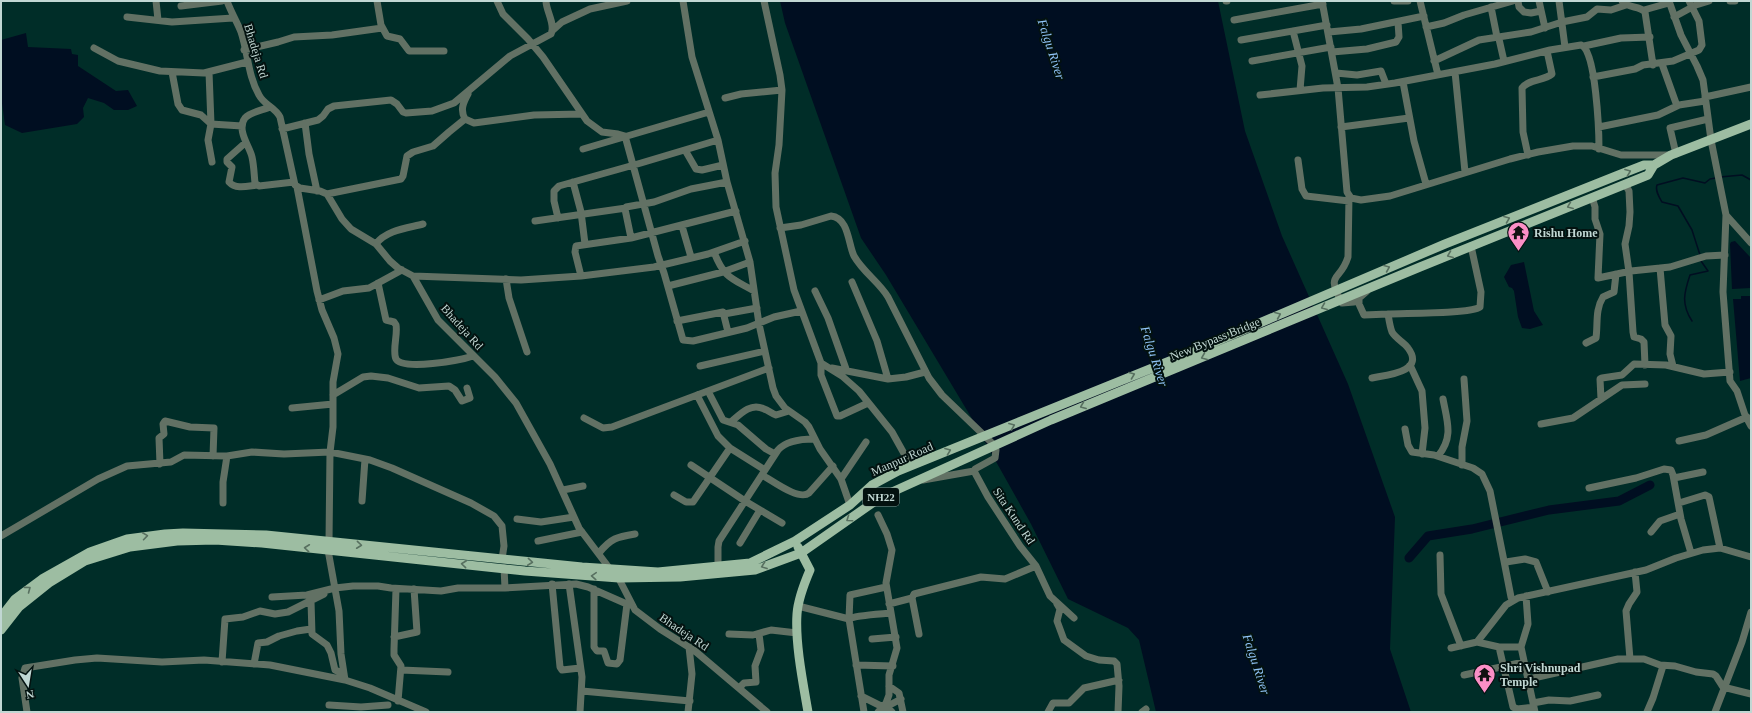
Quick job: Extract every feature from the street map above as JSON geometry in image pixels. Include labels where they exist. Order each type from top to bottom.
[{"type":"main road","points":[[1654,165],[1674,154],[1751,124]]},
{"type":"main road","name":"New Bypass Bridge","points":[[916,481],[1050,420],[1359,295],[1370,288],[1471,246],[1648,175],[1654,165]]},
{"type":"main road","name":"New Bypass Bridge","points":[[963,445],[1187,354],[1402,262],[1580,190],[1644,166],[1654,165]]},
{"type":"main road","name":"Manpur Road","points":[[503,564],[658,572],[750,563],[795,541],[850,505],[872,485],[911,466],[963,445]]},
{"type":"main road","name":"NH22","points":[[801,553],[881,497],[916,481]]},
{"type":"main road","points":[[1,617],[14,599],[42,578],[90,552],[127,539],[183,533],[266,535],[329,546]]},
{"type":"main road","points":[[1,630],[19,607],[49,583],[85,562],[130,547],[177,541],[215,540],[329,546],[503,564],[618,578],[680,577],[755,570],[801,553]]},
{"type":"main road","points":[[795,541],[810,570],[798,606],[797,633],[808,712]]},
{"type":"street","points":[[156,1],[158,20]]},
{"type":"street","points":[[181,6],[222,1]]},
{"type":"street","name":"Bhadeja Rd","points":[[227,1],[240,32],[247,62],[259,95],[265,103],[278,113],[296,185],[320,300],[336,344],[338,354],[333,382],[333,427],[330,452],[329,546],[340,616],[344,677]]},
{"type":"street","points":[[377,1],[382,28],[388,37],[403,41],[409,51],[444,51]]},
{"type":"street","points":[[497,1],[503,14],[532,43],[543,57],[590,125],[597,129],[625,136]]},
{"type":"street","points":[[546,1],[552,31]]},
{"type":"street","points":[[282,129],[321,119],[330,107],[378,100],[394,101],[403,112],[432,111],[447,107],[469,92],[510,56],[532,43],[548,36],[562,22],[590,9],[626,1]]},
{"type":"street","points":[[691,1],[683,2],[692,57],[718,140],[727,182],[745,241],[750,262],[759,324],[776,396],[789,411],[805,422],[814,439],[841,479],[850,505]]},
{"type":"street","points":[[764,1],[780,74],[782,90],[780,138],[775,185],[780,228],[791,279],[801,311],[824,365],[845,378],[868,403],[892,432],[911,466]]},
{"type":"street","points":[[1394,1],[1408,1]]},
{"type":"street","points":[[1420,1],[1438,75]]},
{"type":"street","points":[[1426,27],[1444,23],[1464,15],[1512,1]]},
{"type":"street","points":[[1518,1],[1519,6],[1524,12],[1531,13],[1541,11]]},
{"type":"street","points":[[1539,1],[1545,28]]},
{"type":"street","points":[[1559,1],[1565,47]]},
{"type":"street","points":[[1674,17],[1690,4],[1709,1]]},
{"type":"street","points":[[1730,1],[1735,1]]},
{"type":"street","points":[[1434,61],[1471,42],[1545,28],[1562,22],[1587,17],[1597,9],[1611,10],[1624,3],[1644,10],[1669,2],[1683,40],[1702,77],[1711,140],[1726,215],[1723,292],[1730,381],[1737,391],[1751,426]]},
{"type":"street","points":[[1234,20],[1323,3],[1336,73],[1349,198],[1348,257],[1344,266],[1334,280],[1334,287],[1342,303],[1354,302],[1359,295]]},
{"type":"street","points":[[1593,77],[1635,69],[1643,65],[1662,64],[1691,55],[1699,50],[1702,45],[1699,19],[1690,4]]},
{"type":"street","points":[[1491,7],[1504,61]]},
{"type":"street","points":[[1644,10],[1650,36],[1652,65]]},
{"type":"street","points":[[1241,40],[1293,31],[1328,28],[1361,30],[1424,16]]},
{"type":"street","points":[[128,17],[172,22],[233,18]]},
{"type":"street","points":[[1252,61],[1298,53],[1366,49],[1396,42],[1399,37],[1398,22]]},
{"type":"street","points":[[244,50],[278,42],[294,36],[332,35],[382,28]]},
{"type":"street","points":[[1293,31],[1302,69],[1300,90]]},
{"type":"street","points":[[1260,95],[1300,90],[1403,82],[1455,72],[1565,47],[1584,46],[1621,38],[1650,36]]},
{"type":"street","points":[[1584,46],[1588,55],[1593,77],[1599,127],[1599,149]]},
{"type":"street","points":[[94,48],[107,56],[156,71],[198,74],[247,62]]},
{"type":"street","points":[[1528,155],[1523,132],[1522,88],[1525,84],[1544,79],[1552,74],[1547,51]]},
{"type":"street","points":[[1662,64],[1677,106]]},
{"type":"street","points":[[1336,73],[1362,75],[1381,71],[1386,84]]},
{"type":"street","points":[[172,72],[180,107],[188,113],[201,115],[211,124],[242,126]]},
{"type":"street","points":[[209,72],[211,124],[208,140],[212,162]]},
{"type":"street","points":[[1455,72],[1465,172]]},
{"type":"street","points":[[1403,82],[1415,149],[1426,184]]},
{"type":"street","points":[[1599,127],[1658,115],[1677,106],[1751,87]]},
{"type":"street","points":[[724,98],[741,94],[782,90]]},
{"type":"street","points":[[469,92],[462,108],[466,120],[471,123],[477,124],[534,115],[582,114]]},
{"type":"street","points":[[257,185],[252,157],[245,143],[242,126],[243,120],[250,114],[270,106]]},
{"type":"street","points":[[583,149],[709,112]]},
{"type":"street","points":[[1341,127],[1409,118]]},
{"type":"street","points":[[1298,160],[1302,189],[1306,196],[1370,199],[1390,196],[1465,172],[1528,155],[1580,146],[1592,146],[1621,155],[1674,154],[1671,134],[1672,127],[1708,118]]},
{"type":"street","points":[[245,143],[227,159],[227,162],[232,166],[229,182],[232,185],[238,187],[257,185],[296,185],[327,194],[401,179],[403,176],[406,156],[413,152],[433,146],[466,120]]},
{"type":"street","points":[[305,123],[309,154],[317,191]]},
{"type":"street","points":[[625,136],[651,233],[682,337],[685,341],[759,324],[774,317],[801,311]]},
{"type":"street","points":[[558,218],[554,201],[554,191],[559,186],[633,166],[718,140]]},
{"type":"street","points":[[686,150],[696,169],[702,170],[724,165]]},
{"type":"street","points":[[573,182],[581,215],[585,244]]},
{"type":"street","points":[[535,221],[626,208],[654,202],[691,189],[727,182]]},
{"type":"street","points":[[1625,184],[1628,191],[1630,212],[1625,244],[1629,272],[1633,332],[1634,337],[1641,339],[1644,342],[1645,364]]},
{"type":"street","points":[[327,194],[342,219],[351,229],[376,244],[390,261],[402,270],[414,276],[506,279],[581,276],[642,269],[661,265],[714,252],[745,241]]},
{"type":"street","points":[[1592,197],[1595,207],[1595,220],[1600,234],[1597,276],[1600,279],[1616,274],[1670,267],[1700,258],[1725,255]]},
{"type":"street","points":[[626,208],[631,238]]},
{"type":"street","points":[[581,276],[575,248],[576,246],[631,238],[736,211]]},
{"type":"street","points":[[1726,215],[1751,243]]},
{"type":"street","points":[[780,228],[801,225],[831,216],[840,220],[844,224],[854,256],[873,280],[882,287],[926,372],[942,395],[971,421],[995,447],[997,453],[995,458],[974,471],[916,481]]},
{"type":"street","points":[[376,244],[381,238],[389,234],[424,224]]},
{"type":"street","points":[[682,226],[691,257]]},
{"type":"street","points":[[1359,295],[1359,304],[1364,315],[1474,310],[1480,307],[1481,292],[1471,246]]},
{"type":"street","points":[[714,252],[723,272],[754,291]]},
{"type":"street","points":[[668,286],[723,272],[750,262]]},
{"type":"street","points":[[1660,268],[1665,325],[1671,336],[1670,354],[1673,366]]},
{"type":"street","points":[[320,300],[343,291],[369,288],[402,270]]},
{"type":"street","points":[[1586,343],[1596,338],[1596,315],[1598,308],[1603,297],[1614,292],[1616,274]]},
{"type":"street","name":"Bhadeja Rd","points":[[414,276],[438,320],[506,388],[516,403],[563,490],[582,532],[610,569]]},
{"type":"street","points":[[506,279],[509,298],[527,352]]},
{"type":"street","points":[[852,282],[877,341],[888,379]]},
{"type":"street","points":[[378,283],[386,320],[394,322],[396,325],[395,356],[398,361],[405,365],[456,360],[473,356]]},
{"type":"street","points":[[815,291],[828,318],[846,369]]},
{"type":"street","points":[[677,321],[720,312],[723,312],[724,314],[757,308]]},
{"type":"street","points":[[724,314],[728,332]]},
{"type":"street","points":[[1372,378],[1402,372],[1410,365],[1412,361],[1410,350],[1393,334],[1388,314]]},
{"type":"street","points":[[700,366],[765,351]]},
{"type":"street","points":[[1601,399],[1600,379],[1622,376],[1634,364],[1673,366],[1701,373],[1730,372]]},
{"type":"street","points":[[824,365],[888,379],[906,378],[926,372]]},
{"type":"street","points":[[824,365],[822,374],[837,416],[868,403]]},
{"type":"street","points":[[1410,365],[1422,391],[1425,428],[1422,454]]},
{"type":"street","points":[[584,418],[604,428],[609,428],[769,368]]},
{"type":"street","points":[[333,395],[363,377],[371,376],[388,378],[419,388],[449,386],[455,390],[462,401],[470,398],[467,388]]},
{"type":"street","points":[[1462,465],[1462,447],[1468,415],[1464,379]]},
{"type":"street","points":[[1541,424],[1574,418],[1622,385],[1645,384]]},
{"type":"street","points":[[708,391],[723,420],[738,425],[766,449],[775,454]]},
{"type":"street","points":[[697,395],[715,433],[730,448],[797,495],[805,496],[809,493],[833,466]]},
{"type":"street","points":[[1438,456],[1445,448],[1449,438],[1443,399]]},
{"type":"street","points":[[292,408],[333,404]]},
{"type":"street","points":[[730,422],[753,407],[765,409],[776,415],[789,411]]},
{"type":"street","points":[[1679,441],[1706,435],[1746,416],[1751,410]]},
{"type":"street","points":[[160,464],[159,438],[164,434],[163,424],[165,421],[190,427],[214,428],[213,456]]},
{"type":"street","points":[[1405,429],[1412,452],[1438,456],[1476,469],[1485,477],[1488,484],[1511,597]]},
{"type":"street","points":[[718,567],[718,545],[775,454],[783,445],[806,439],[814,439]]},
{"type":"street","points":[[841,479],[866,442]]},
{"type":"street","points":[[674,494],[686,502],[693,502],[730,448]]},
{"type":"street","points":[[1,536],[20,526],[49,507],[114,472],[130,466],[173,462],[184,456],[227,456],[252,452],[284,454],[330,452],[365,459],[392,468],[472,503],[494,516],[502,526],[505,588]]},
{"type":"street","points":[[223,504],[223,482],[227,456]]},
{"type":"street","points":[[362,501],[365,459]]},
{"type":"street","points":[[691,465],[745,501],[782,523]]},
{"type":"street","points":[[1589,488],[1636,478],[1664,469],[1671,470],[1674,478],[1680,514],[1691,553]]},
{"type":"street","name":"Sita Kund Rd","points":[[974,471],[988,497],[1020,546],[1036,566],[1050,596],[1074,618]]},
{"type":"street","points":[[1674,478],[1703,472]]},
{"type":"street","points":[[563,490],[583,486]]},
{"type":"street","points":[[1679,503],[1705,495],[1709,497],[1720,548]]},
{"type":"street","points":[[740,543],[760,510]]},
{"type":"street","points":[[1651,532],[1660,521],[1680,514]]},
{"type":"street","points":[[878,515],[888,534],[892,550],[886,587],[897,648],[890,675],[888,698],[884,709]]},
{"type":"street","points":[[517,519],[541,522],[574,517]]},
{"type":"street","points":[[538,541],[582,532]]},
{"type":"street","points":[[599,553],[609,541],[619,537],[635,534]]},
{"type":"street","points":[[1477,642],[1506,605],[1514,599],[1652,568],[1691,553],[1720,548],[1751,557]]},
{"type":"street","points":[[1440,555],[1440,590],[1461,646]]},
{"type":"street","points":[[1504,561],[1525,560],[1536,562],[1548,592]]},
{"type":"street","points":[[920,634],[912,598],[912,595],[915,593],[981,577],[1005,579],[1036,566]]},
{"type":"street","points":[[1630,659],[1626,611],[1637,592],[1635,572]]},
{"type":"street","name":"Bhadeja Rd","points":[[618,578],[629,605],[653,625],[689,647],[767,712]]},
{"type":"street","points":[[552,584],[560,667],[562,670],[580,668]]},
{"type":"street","points":[[272,597],[307,595],[335,588],[372,586],[396,589],[441,591],[458,588],[505,588],[552,584],[582,585],[594,589],[629,605],[620,660],[617,664],[608,663],[604,651],[597,651],[594,647],[594,589]]},
{"type":"street","points":[[568,584],[580,668],[582,691],[580,712]]},
{"type":"street","points":[[864,712],[849,619],[850,595],[886,587]]},
{"type":"street","points":[[396,589],[394,655],[401,663],[398,701]]},
{"type":"street","points":[[394,637],[417,632],[414,590]]},
{"type":"street","points":[[222,662],[225,618],[243,617],[260,611],[275,614],[293,611],[327,591]]},
{"type":"street","points":[[1526,596],[1528,624],[1521,646],[1534,707]]},
{"type":"street","points":[[889,604],[912,598]]},
{"type":"street","points":[[311,601],[311,629],[313,636],[327,645],[331,653],[335,670],[344,677],[426,712]]},
{"type":"street","points":[[1057,604],[1060,609],[1057,621],[1064,640],[1086,656],[1116,663],[1119,680],[1118,712]]},
{"type":"street","points":[[798,606],[849,619],[856,615],[873,616],[891,613]]},
{"type":"street","points":[[1715,712],[1723,687],[1742,642],[1751,612]]},
{"type":"street","points":[[254,664],[258,643],[267,642],[279,636],[297,631],[311,629]]},
{"type":"street","points":[[729,634],[753,635],[771,630],[797,633]]},
{"type":"street","points":[[739,688],[746,682],[756,682],[755,666],[761,650],[759,634]]},
{"type":"street","points":[[872,639],[896,637]]},
{"type":"street","points":[[1451,648],[1477,642],[1499,647],[1521,646]]},
{"type":"street","points":[[688,712],[692,674],[689,647]]},
{"type":"street","points":[[1499,647],[1505,667],[1513,709],[1534,707],[1549,700],[1570,701],[1598,695]]},
{"type":"street","points":[[27,712],[22,678],[25,668],[75,660],[105,658],[134,661],[204,660],[254,664],[294,669],[314,675],[344,677]]},
{"type":"street","points":[[1529,679],[1612,660],[1648,660],[1663,666],[1675,666],[1696,672],[1713,674],[1723,687],[1751,694]]},
{"type":"street","points":[[1464,675],[1524,662]]},
{"type":"street","points":[[856,665],[893,666]]},
{"type":"street","points":[[1647,712],[1663,666]]},
{"type":"street","points":[[401,670],[448,672]]},
{"type":"street","points":[[1048,712],[1053,704],[1069,703],[1084,688],[1119,680]]},
{"type":"street","points":[[890,686],[898,691],[903,712]]},
{"type":"street","points":[[582,691],[690,701]]},
{"type":"street","points":[[861,696],[884,709]]},
{"type":"street","points":[[329,705],[342,709],[366,707],[388,709],[389,697]]},
{"type":"street","points":[[884,709],[901,700]]},
{"type":"water","name":"Falgu River","points":[[780,1],[1218,1],[1245,131],[1282,236],[1348,384],[1395,517],[1390,649],[1411,712],[1156,712],[1139,640],[1128,628],[1068,599],[1031,524],[971,417],[886,275],[861,238],[785,23]]},
{"type":"water","points":[[26,33],[28,47],[71,49],[72,54],[78,55],[78,66],[116,91],[128,90],[137,106],[128,110],[114,110],[104,103],[88,98],[83,108],[84,117],[77,124],[22,133],[5,125],[1,96],[1,40]]},
{"type":"water","points":[[1735,241],[1751,258],[1751,288],[1732,289],[1730,244],[1731,242]]},
{"type":"water","points":[[1524,262],[1534,311],[1543,325],[1530,329],[1522,328],[1518,317],[1514,291],[1509,287],[1504,277],[1511,265]]},
{"type":"water","points":[[1741,296],[1751,296],[1751,378],[1740,381],[1733,299],[1741,299]]},
{"type":"waterway","points":[[1720,177],[1742,175],[1751,180]]},
{"type":"waterway","points":[[1700,255],[1692,230],[1678,206],[1662,202],[1658,194],[1657,185],[1683,178],[1705,183],[1710,179],[1716,178]]},
{"type":"waterway","points":[[1692,321],[1686,309],[1685,293],[1690,275],[1708,271],[1701,261]]},
{"type":"waterway","points":[[1409,558],[1428,536],[1472,529],[1549,510],[1619,501],[1650,485]]},
{"type":"place","name":"Rishu Home","points":[[1519,252]]},
{"type":"place","name":"Shri Vishnupad Temple","points":[[1485,694]]}]
